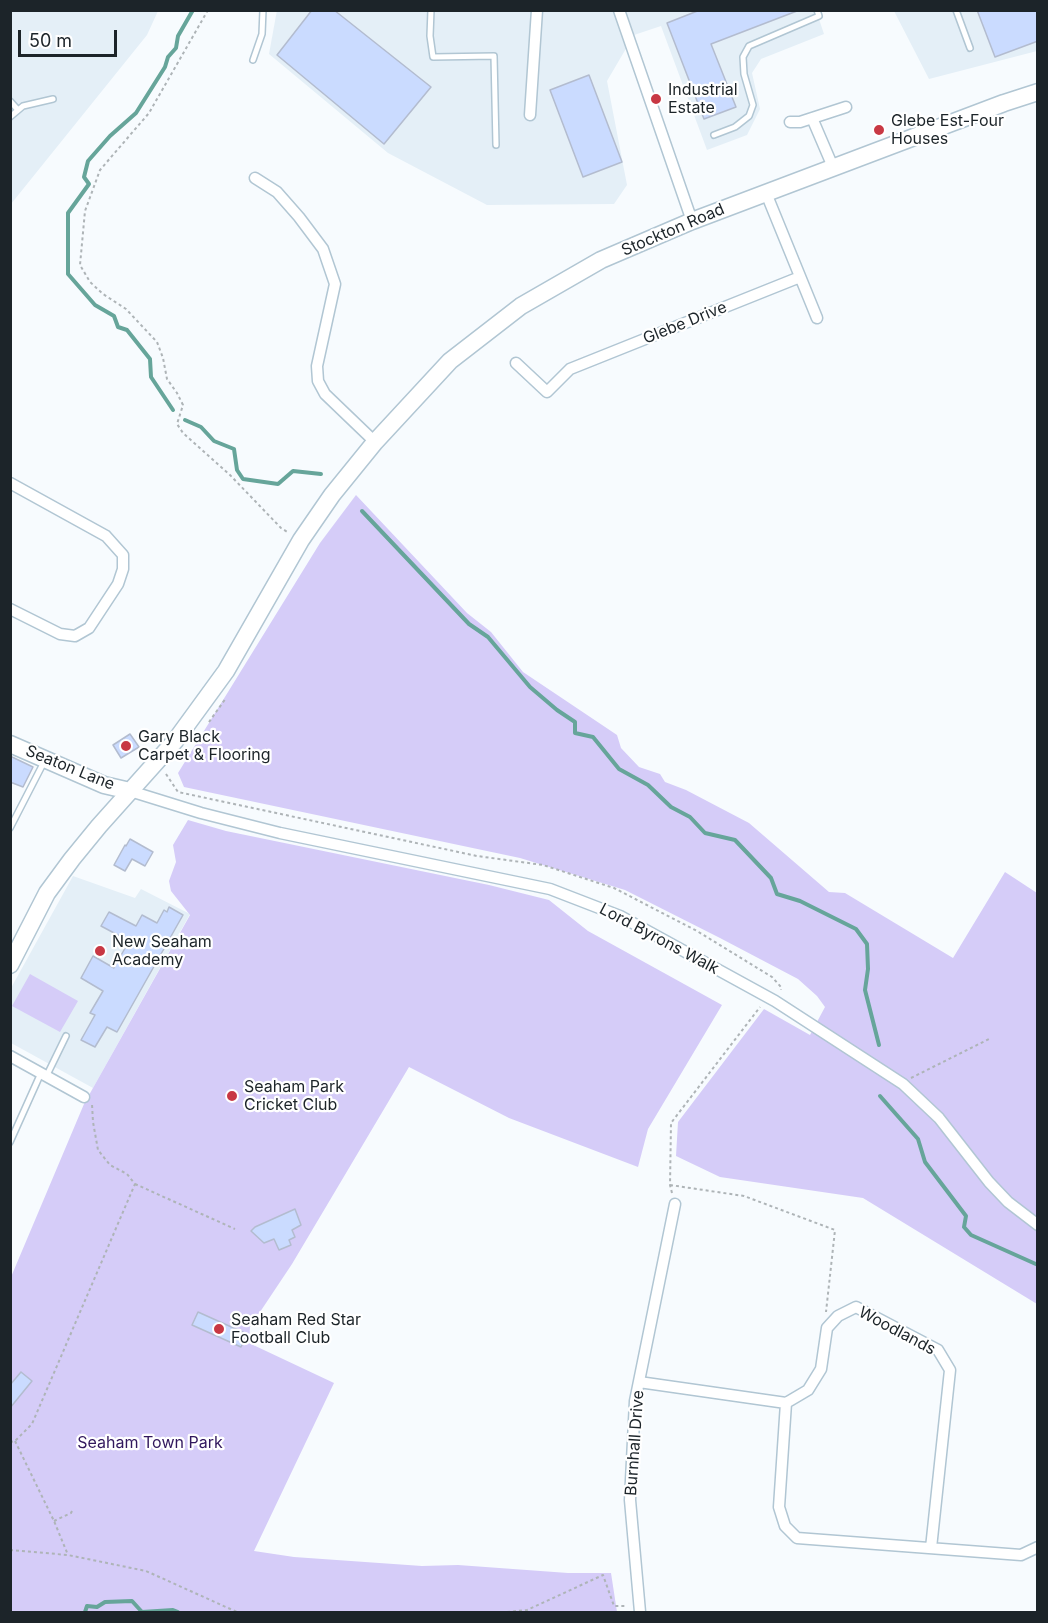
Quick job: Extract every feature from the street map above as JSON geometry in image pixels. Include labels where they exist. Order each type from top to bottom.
[{"type":"main road","name":"Stockton Road","points":[[10,965],[47,893],[99,826],[175,741],[226,671],[301,540],[375,442],[450,361],[521,306],[601,261],[692,221],[1038,92]]},
{"type":"main road","name":"Seaton Lane","points":[[10,744],[104,785],[130,791]]},
{"type":"street","points":[[530,116],[537,10]]},
{"type":"street","points":[[619,10],[692,221]]},
{"type":"street","points":[[790,122],[800,122],[846,107]]},
{"type":"street","points":[[812,118],[833,167]]},
{"type":"street","points":[[255,178],[277,192],[323,249],[335,284],[317,366],[318,381],[325,394],[375,442]]},
{"type":"street","points":[[766,193],[817,318]]},
{"type":"street","name":"Glebe Drive","points":[[516,363],[547,392],[570,369],[800,277]]},
{"type":"street","points":[[10,483],[106,536],[123,555],[123,568],[118,584],[89,628],[75,636],[60,634],[10,609]]},
{"type":"street","name":"Lord Byrons Walk","points":[[130,791],[201,813],[280,833],[550,889],[621,916],[775,1001],[903,1084],[939,1118],[989,1182],[1008,1202],[1038,1225]]},
{"type":"street","points":[[10,1056],[84,1097]]},
{"type":"street","name":"Burnhall Drive","points":[[640,1609],[630,1500],[635,1401],[675,1204]]},
{"type":"street","name":"Woodlands","points":[[786,1403],[808,1390],[821,1369],[827,1328],[838,1316],[856,1307],[938,1350],[950,1370],[931,1548]]},
{"type":"street","points":[[639,1382],[786,1403],[779,1507],[785,1526],[797,1538],[1021,1555],[1038,1547]]},
{"type":"lane","points":[[253,60],[262,34],[263,10]]},
{"type":"lane","points":[[431,10],[430,36],[433,57],[494,56],[496,146]]},
{"type":"lane","points":[[714,135],[735,127],[749,116],[753,105],[744,74],[743,57],[749,46],[819,16],[817,10]]},
{"type":"lane","points":[[956,10],[970,48]]},
{"type":"lane","points":[[10,117],[23,106],[53,99]]},
{"type":"lane","points":[[10,101],[18,110]]},
{"type":"lane","points":[[10,828],[46,759]]},
{"type":"lane","points":[[10,1142],[66,1036]]},
{"type":"path","points":[[208,10],[149,113],[100,170],[85,211],[80,265],[90,282],[103,294],[126,309],[157,342],[164,358],[167,379],[183,405],[177,424],[183,434],[230,475],[280,528],[301,540]]},
{"type":"path","points":[[675,1204],[670,1185],[671,1123],[762,1003],[771,1006],[775,1001]]},
{"type":"path","points":[[903,1084],[919,1072],[989,1039]]},
{"type":"path","points":[[84,1097],[92,1102],[98,1150],[110,1165],[127,1174],[135,1184],[235,1229]]},
{"type":"path","points":[[68,1555],[54,1521],[13,1442],[32,1424],[135,1184]]},
{"type":"path","points":[[670,1185],[744,1196],[836,1230],[826,1318],[832,1323]]},
{"type":"path","points":[[54,1521],[71,1513],[73,1509]]},
{"type":"path","points":[[10,1551],[68,1555],[146,1571],[237,1612]]},
{"type":"path","points":[[507,1612],[527,1610],[603,1575],[614,1606],[640,1609]]},
{"type":"shaded area","points":[[277,10],[816,10],[824,34],[761,59],[752,73],[760,109],[747,135],[707,150],[661,26],[634,35],[607,81],[627,185],[614,204],[487,205],[388,153],[269,54]]},
{"type":"shaded area","points":[[11,11],[158,11],[147,35],[11,204]]},
{"type":"shaded area","points":[[894,11],[1037,11],[1037,51],[929,79]]},
{"type":"shaded area","name":"New Seaham Academy","points":[[73,876],[135,898],[141,889],[190,914],[93,1088],[11,1043],[11,988]]},
{"type":"green space","points":[[356,495],[467,613],[491,632],[523,672],[617,735],[621,748],[639,767],[660,774],[665,782],[686,790],[749,823],[829,892],[845,893],[953,958],[1005,872],[1037,893],[1037,1304],[863,1198],[720,1177],[676,1156],[678,1122],[764,1009],[810,1035],[825,1007],[817,996],[798,979],[625,890],[520,858],[184,787],[178,773],[320,543]]},
{"type":"green space","name":"Seaham Town Park","points":[[188,820],[226,831],[489,885],[549,900],[588,931],[722,1005],[648,1129],[638,1167],[509,1118],[409,1067],[292,1264],[250,1327],[249,1343],[334,1383],[254,1551],[294,1557],[422,1566],[458,1565],[568,1573],[611,1573],[617,1612],[11,1612],[11,1277],[84,1104],[190,915],[171,891],[169,881],[176,862],[173,845]]},
{"type":"green space","points":[[30,974],[78,1001],[60,1032],[12,1006]]},
{"type":"building","points":[[312,10],[334,10],[431,87],[384,144],[277,55]]},
{"type":"building","points":[[700,10],[797,11],[711,44],[736,107],[704,119],[667,23]]},
{"type":"building","points":[[977,10],[1036,10],[1038,41],[995,57]]},
{"type":"building","points":[[589,75],[622,162],[583,177],[550,90]]},
{"type":"building","name":"Gary Black Carpet & Flooring","points":[[130,734],[139,747],[121,758],[113,745]]},
{"type":"building","points":[[10,756],[33,767],[23,787],[10,782]]},
{"type":"building","points":[[130,839],[153,852],[145,866],[132,859],[125,871],[114,865]]},
{"type":"building","points":[[169,907],[183,915],[117,1032],[107,1027],[95,1047],[81,1040],[95,1015],[90,1013],[103,991],[81,978],[93,956],[114,968],[129,941],[101,926],[109,912],[136,926],[142,915],[157,923],[164,910],[167,912]]},
{"type":"building","points":[[295,1209],[301,1225],[292,1230],[295,1237],[289,1240],[291,1245],[279,1250],[274,1239],[264,1243],[251,1231],[255,1227]]},
{"type":"building","name":"Seaham Red Star Football Club","points":[[198,1312],[247,1334],[241,1347],[192,1325]]},
{"type":"building","points":[[21,1372],[32,1381],[10,1408],[10,1385]]},
{"type":"waterway","points":[[173,410],[151,377],[150,359],[127,330],[118,327],[114,316],[95,305],[68,274],[68,213],[89,184],[84,177],[88,161],[110,136],[136,113],[165,67],[168,57],[176,48],[178,36],[193,10]]},
{"type":"waterway","points":[[185,420],[201,427],[214,441],[234,449],[237,470],[243,479],[278,484],[293,471],[321,474]]},
{"type":"waterway","points":[[362,511],[469,624],[488,637],[530,687],[575,722],[575,733],[593,737],[619,769],[648,785],[671,807],[690,817],[705,833],[735,840],[771,878],[777,894],[800,901],[856,929],[867,944],[868,969],[865,990],[879,1045]]},
{"type":"waterway","points":[[880,1096],[918,1139],[925,1162],[966,1216],[964,1227],[971,1235],[1038,1265]]},
{"type":"waterway","points":[[85,1612],[87,1606],[97,1607],[105,1602],[132,1601],[142,1612],[173,1610],[178,1612]]},
{"type":"place","name":"Industrial Estate","points":[[656,99]]},
{"type":"place","name":"Glebe Est-Four Houses","points":[[879,130]]},
{"type":"place","name":"Gary Black Carpet & Flooring","points":[[126,746]]},
{"type":"place","name":"New Seaham Academy","points":[[100,951]]},
{"type":"place","name":"Seaham Park Cricket Club","points":[[232,1096]]},
{"type":"place","name":"Seaham Red Star Football Club","points":[[219,1329]]}]
